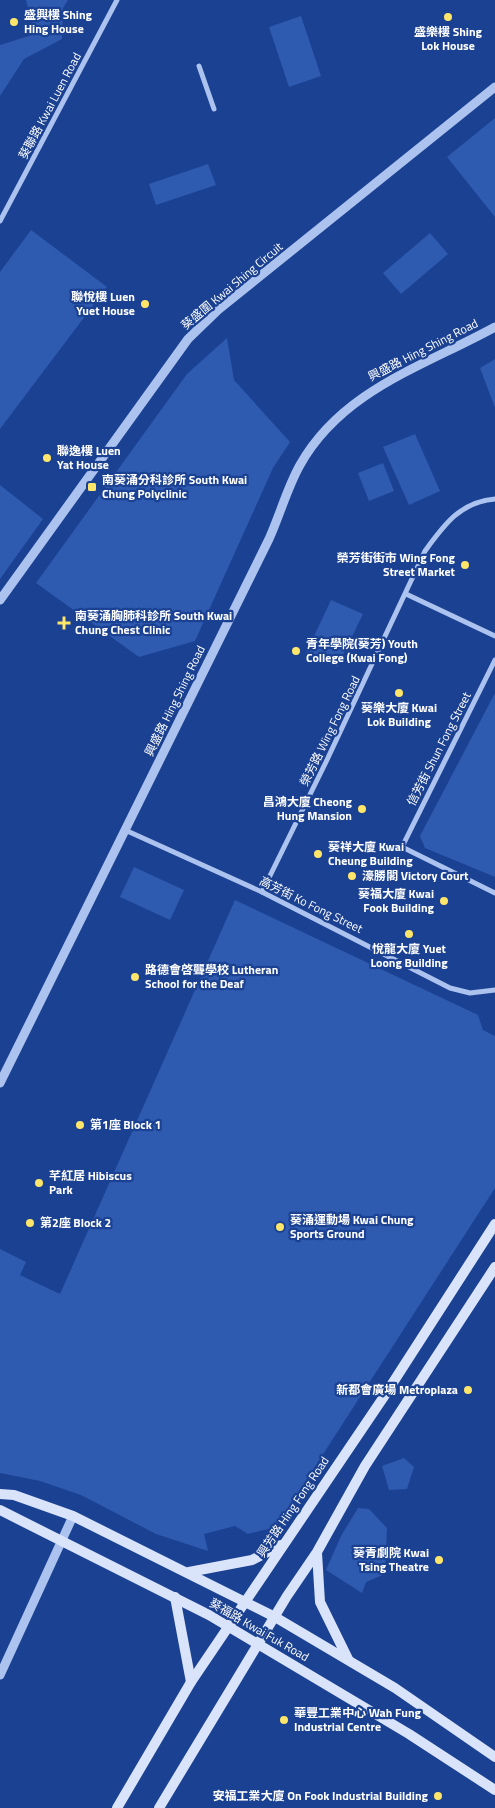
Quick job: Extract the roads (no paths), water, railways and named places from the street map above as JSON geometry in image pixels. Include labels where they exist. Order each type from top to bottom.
[{"type":"main road","name":"興芳路 Hing Fong Road","points":[[117,1808],[191,1682],[282,1544],[383,1398],[495,1224]]},
{"type":"main road","points":[[159,1808],[275,1617],[317,1552],[365,1466],[495,1267]]},
{"type":"main road","name":"葵福路 Kwai Fuk Road","points":[[0,1494],[14,1495],[73,1516],[246,1601],[348,1659],[415,1701],[495,1758]]},
{"type":"main road","name":"葵福路 Kwai Fuk Road","points":[[0,1510],[175,1597],[229,1627],[401,1729],[495,1790]]},
{"type":"main road","points":[[189,1572],[252,1560],[282,1544]]},
{"type":"main road","points":[[317,1552],[320,1602],[348,1659]]},
{"type":"main road","points":[[175,1597],[191,1682]]},
{"type":"street","name":"葵聯路 Kwai Luen Road","points":[[0,221],[117,0]]},
{"type":"street","points":[[199,66],[214,109]]},
{"type":"street","name":"葵盛圍 Kwai Shing Circuit","points":[[0,600],[188,339],[218,310],[495,87]]},
{"type":"street","name":"興盛路 Hing Shing Road","points":[[0,1083],[269,539],[299,466],[319,436],[364,395],[392,378],[495,327]]},
{"type":"street","name":"榮芳路 Wing Fong Road","points":[[262,892],[425,552],[443,526],[465,506],[495,499]]},
{"type":"street","points":[[406,594],[495,636]]},
{"type":"street","name":"信芳街 Shun Fong Street","points":[[495,660],[402,848],[495,893]]},
{"type":"street","name":"高芳街 Ko Fong Street","points":[[126,830],[262,892],[450,988],[470,993],[488,993],[495,990]]},
{"type":"street","points":[[0,1675],[73,1516]]},
{"type":"place","name":"盛樂樓 Shing Lok House","points":[[448,17]]},
{"type":"place","name":"盛興樓 Shing Hing House","points":[[14,22]]},
{"type":"place","name":"聯悅樓 Luen Yuet House","points":[[145,304]]},
{"type":"place","name":"聯逸樓 Luen Yat House","points":[[47,458]]},
{"type":"place","name":"南葵涌分科診所 South Kwai Chung Polyclinic","points":[[92,487]]},
{"type":"place","name":"榮芳街街市 Wing Fong Street Market","points":[[465,565]]},
{"type":"place","name":"南葵涌胸肺科診所 South Kwai Chung Chest Clinic","points":[[64,623]]},
{"type":"place","name":"青年學院(葵芳) Youth College (Kwai Fong)","points":[[296,651]]},
{"type":"place","name":"葵樂大廈 Kwai Lok Building","points":[[399,693]]},
{"type":"place","name":"昌鴻大廈 Cheong Hung Mansion","points":[[362,809]]},
{"type":"place","name":"葵祥大廈 Kwai Cheung Building","points":[[318,854]]},
{"type":"place","name":"濠勝閣 Victory Court","points":[[352,876]]},
{"type":"place","name":"葵福大廈 Kwai Fook Building","points":[[444,901]]},
{"type":"place","name":"悅龍大廈 Yuet Loong Building","points":[[409,934]]},
{"type":"place","name":"路德會啓聾學校 Lutheran School for the Deaf","points":[[135,977]]},
{"type":"place","name":"第1座 Block 1","points":[[80,1125]]},
{"type":"place","name":"芊紅居 Hibiscus Park","points":[[39,1183]]},
{"type":"place","name":"第2座 Block 2","points":[[30,1223]]},
{"type":"place","name":"葵涌運動場 Kwai Chung Sports Ground","points":[[280,1227]]},
{"type":"place","name":"新都會廣場 Metroplaza","points":[[468,1390]]},
{"type":"place","name":"葵青劇院 Kwai Tsing Theatre","points":[[439,1560]]},
{"type":"place","name":"華豐工業中心 Wah Fung Industrial Centre","points":[[284,1720]]},
{"type":"place","name":"安福工業大廈 On Fook Industrial Building","points":[[438,1796]]}]
